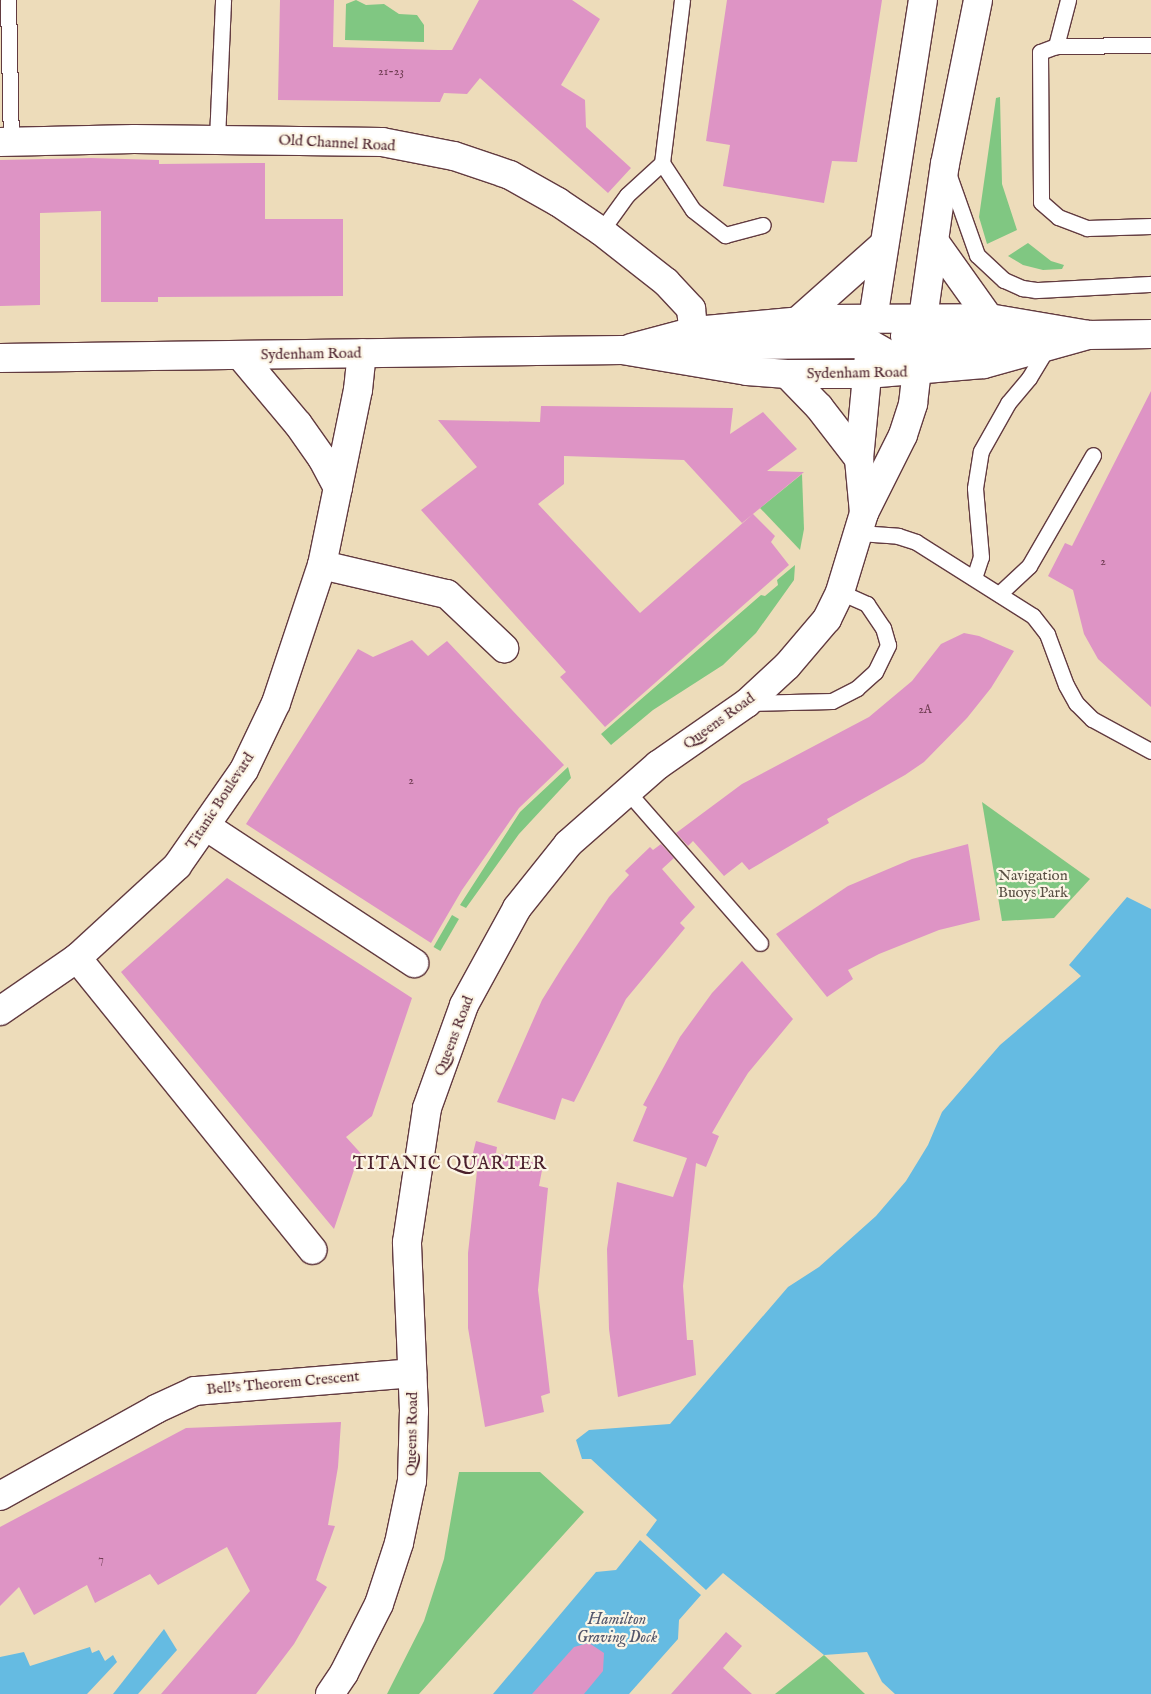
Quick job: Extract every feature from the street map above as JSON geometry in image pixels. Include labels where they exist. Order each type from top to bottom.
[{"type":"main road","name":"Queens Road","points":[[861,523],[859,459],[882,246],[923,0]]},
{"type":"main road","name":"Queens Road","points":[[330,1694],[344,1673],[379,1604],[399,1544],[412,1480],[412,1373],[407,1284],[413,1191],[427,1108],[464,1005],[517,908],[568,844],[658,765],[746,703],[813,638],[827,619],[840,592],[861,523],[903,435],[919,372],[922,331],[945,164],[978,0]]},
{"type":"main road","name":"Old Channel Road","points":[[5,142],[217,139],[382,142],[454,156],[510,175],[601,231],[686,301],[691,309],[696,345]]},
{"type":"main road","points":[[934,241],[989,318]]},
{"type":"main road","points":[[799,320],[882,246]]},
{"type":"main road","name":"Sydenham Road","points":[[0,358],[622,350],[696,345],[799,320],[872,331],[922,331],[989,318],[1044,341]]},
{"type":"main road","points":[[696,345],[740,345],[872,331],[919,372]]},
{"type":"main road","points":[[922,331],[1001,343],[1044,341]]},
{"type":"main road","name":"Sydenham Road","points":[[622,350],[667,337],[787,374],[867,374],[919,372],[984,364],[1044,341],[1088,335],[1151,334]]},
{"type":"main road","name":"Titanic Boulevard","points":[[0,1011],[77,958],[178,866],[207,827],[244,770],[276,703],[322,565],[362,354]]},
{"type":"main road","points":[[240,355],[298,424],[322,458],[338,488]]},
{"type":"main road","points":[[787,374],[819,407],[859,459]]},
{"type":"main road","points":[[322,565],[447,594],[504,648]]},
{"type":"main road","points":[[207,827],[414,963]]},
{"type":"main road","points":[[77,958],[313,1250]]},
{"type":"main road","name":"Bell's Theorem Crescent","points":[[0,1496],[156,1409],[195,1391],[412,1373]]},
{"type":"lane","points":[[5,142],[8,0]]},
{"type":"lane","points":[[217,139],[223,0]]},
{"type":"lane","points":[[682,0],[662,163],[693,210],[725,235],[763,225]]},
{"type":"lane","points":[[1056,46],[1068,0]]},
{"type":"lane","points":[[1151,45],[1056,46],[1040,52],[1041,202],[1058,218],[1087,228],[1151,226]]},
{"type":"lane","points":[[601,231],[627,195],[662,163]]},
{"type":"lane","points":[[945,164],[977,255],[1004,280],[1022,288],[1036,290],[1151,284]]},
{"type":"lane","points":[[974,578],[981,557],[975,488],[981,451],[1008,403],[1029,378],[1044,341]]},
{"type":"lane","points":[[999,594],[1028,566],[1093,455]]},
{"type":"lane","points":[[861,523],[916,542],[1033,616],[1047,634],[1066,685],[1092,719],[1151,751]]},
{"type":"lane","points":[[746,703],[832,701],[857,688],[875,672],[888,645],[883,628],[867,604],[840,592]]},
{"type":"lane","points":[[627,791],[760,943]]},
{"type":"green space","points":[[356,0],[366,5],[384,4],[399,14],[417,15],[424,25],[424,42],[345,40],[346,4]]},
{"type":"green space","points":[[1000,97],[1002,184],[1017,230],[987,244],[979,217],[996,98]]},
{"type":"green space","points":[[1028,243],[1051,261],[1064,265],[1062,269],[1043,270],[1023,265],[1008,256]]},
{"type":"green space","points":[[802,474],[804,529],[800,550],[760,508]]},
{"type":"green space","points":[[795,565],[794,580],[756,633],[723,665],[653,710],[611,745],[601,734],[761,595],[765,596],[778,585],[777,580]]},
{"type":"green space","points":[[568,767],[571,778],[519,834],[466,908],[460,905],[520,812]]},
{"type":"green space","name":"Navigation Buoys Park","points":[[982,802],[1090,879],[1054,918],[1002,921]]},
{"type":"green space","points":[[452,915],[459,919],[440,951],[434,947]]},
{"type":"green space","points":[[459,1472],[540,1472],[584,1512],[419,1694],[387,1694],[424,1621],[444,1559]]},
{"type":"green space","points":[[824,1655],[865,1694],[775,1694]]},
{"type":"water","points":[[1127,897],[1151,909],[1151,1694],[895,1694],[882,1682],[867,1652],[824,1655],[723,1573],[706,1590],[646,1535],[657,1520],[591,1459],[582,1459],[576,1440],[589,1430],[670,1424],[788,1287],[819,1267],[876,1216],[906,1181],[928,1145],[942,1112],[1000,1045],[1081,976],[1069,965]]},
{"type":"water","name":"Hamilton Graving Dock","points":[[640,1540],[701,1595],[679,1620],[678,1639],[629,1694],[493,1694],[596,1572],[616,1570]]},
{"type":"water","points":[[164,1629],[177,1650],[138,1694],[113,1694]]},
{"type":"water","points":[[90,1647],[92,1653],[99,1650],[105,1661],[113,1655],[117,1662],[87,1694],[0,1694],[0,1657],[24,1652],[30,1666]]},
{"type":"building","points":[[280,0],[334,0],[333,47],[452,50],[479,0],[572,0],[600,19],[561,85],[585,100],[586,127],[631,168],[608,193],[480,78],[467,94],[444,93],[440,102],[278,100]]},
{"type":"building","points":[[727,0],[882,0],[857,162],[832,161],[824,203],[723,186],[730,145],[706,141]]},
{"type":"building","points":[[91,158],[159,160],[159,164],[265,163],[265,219],[343,219],[343,296],[158,297],[158,302],[101,302],[101,211],[40,213],[40,305],[0,306],[0,160]]},
{"type":"building","points":[[1151,391],[1151,707],[1098,659],[1084,634],[1073,590],[1048,576],[1065,543],[1072,546]]},
{"type":"building","points":[[541,406],[733,408],[730,434],[763,412],[797,449],[767,471],[804,472],[742,523],[684,460],[564,456],[564,484],[538,504],[640,613],[753,514],[775,536],[771,542],[789,565],[605,727],[560,677],[566,672],[421,510],[477,467],[438,420],[540,422]]},
{"type":"building","points":[[964,633],[979,636],[1014,651],[991,688],[967,718],[924,762],[905,775],[827,819],[829,823],[749,870],[742,862],[724,876],[693,841],[688,846],[676,833],[742,784],[869,717],[912,681],[941,644]]},
{"type":"building","points":[[412,640],[428,656],[447,641],[564,765],[519,808],[462,890],[431,943],[246,824],[358,649],[373,657]]},
{"type":"building","points":[[661,844],[674,858],[662,869],[695,907],[680,923],[685,928],[626,999],[574,1102],[562,1098],[555,1120],[497,1102],[542,1000],[563,966],[609,897],[629,875],[625,871],[650,847],[653,850]]},
{"type":"building","points":[[968,844],[980,920],[939,930],[879,954],[848,970],[853,979],[827,997],[776,934],[848,886],[912,859]]},
{"type":"building","points":[[227,878],[412,998],[372,1116],[346,1137],[365,1158],[355,1167],[334,1229],[121,972]]},
{"type":"building","points":[[742,961],[793,1019],[748,1073],[730,1102],[712,1133],[719,1136],[706,1167],[696,1163],[683,1286],[687,1340],[693,1340],[696,1375],[618,1397],[609,1329],[607,1249],[617,1182],[673,1197],[687,1158],[633,1141],[647,1107],[643,1105],[680,1037],[712,993]]},
{"type":"building","points":[[476,1141],[497,1147],[496,1153],[543,1165],[539,1186],[548,1188],[538,1290],[550,1393],[541,1396],[544,1412],[485,1427],[468,1328],[468,1253],[477,1171],[469,1169]]},
{"type":"building","points":[[341,1422],[338,1467],[328,1525],[335,1526],[316,1580],[327,1587],[294,1644],[256,1694],[161,1694],[250,1591],[227,1547],[158,1585],[150,1574],[95,1603],[87,1585],[34,1615],[19,1587],[0,1606],[0,1527],[186,1428]]},
{"type":"building","points":[[726,1632],[742,1646],[723,1668],[752,1694],[671,1694]]},
{"type":"building","points":[[589,1643],[604,1653],[603,1671],[584,1694],[532,1694],[574,1647]]},
{"type":"district","name":"TITANIC QUARTER","points":[[450,1165]]}]
